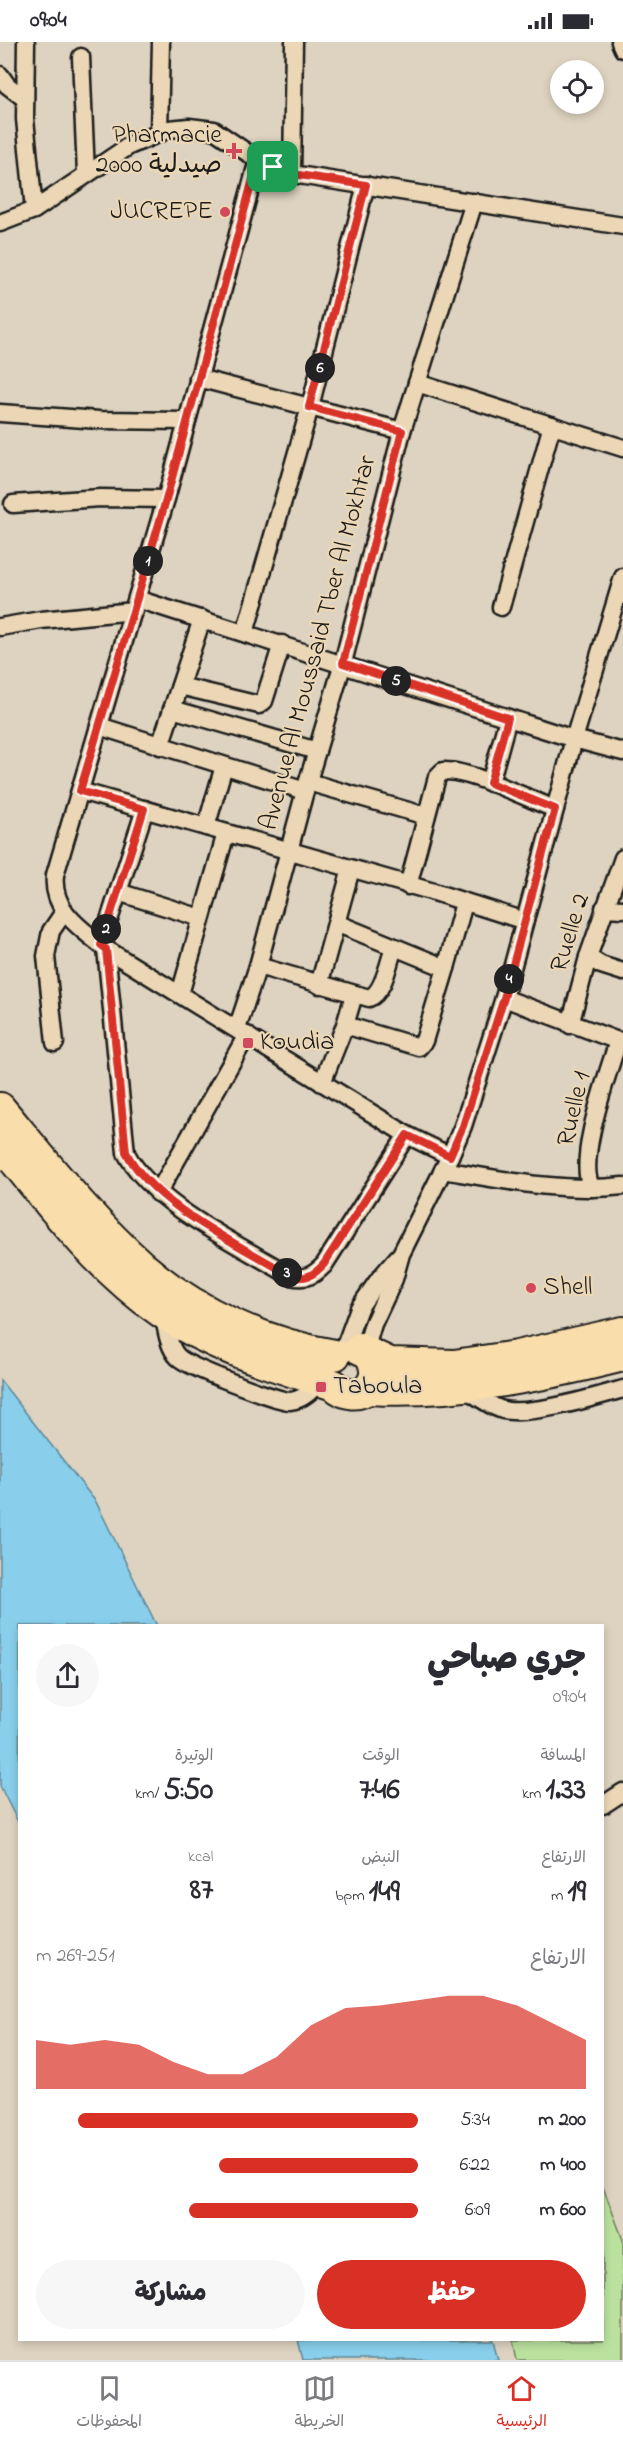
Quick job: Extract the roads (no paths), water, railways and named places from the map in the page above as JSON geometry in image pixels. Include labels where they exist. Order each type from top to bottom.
[{"type":"highway","points":[[0,1108],[66,1187],[143,1267],[171,1288],[238,1326],[298,1348],[354,1353],[390,1363],[454,1365],[517,1356],[623,1332]]},
{"type":"highway","points":[[0,1143],[98,1257],[141,1298],[163,1313],[233,1351],[327,1383],[346,1394],[361,1393],[368,1389],[374,1381],[376,1372],[375,1363],[354,1353]]},
{"type":"highway","points":[[327,1383],[329,1370],[354,1353]]},
{"type":"highway","points":[[368,1389],[461,1387],[571,1369],[623,1356]]},
{"type":"street","points":[[26,42],[24,98],[34,210]]},
{"type":"street","points":[[159,133],[161,42]]},
{"type":"street","points":[[292,174],[294,42],[303,42]]},
{"type":"street","points":[[620,42],[623,49]]},
{"type":"street","points":[[81,57],[86,174]]},
{"type":"street","points":[[0,75],[7,85],[24,98]]},
{"type":"street","points":[[0,223],[34,210],[129,146],[159,133],[189,127],[214,130],[258,160],[292,174],[623,226]]},
{"type":"street","points":[[56,1042],[46,949],[51,931],[64,912],[56,895],[55,875],[166,500],[258,160]]},
{"type":"street","points":[[245,633],[309,407],[366,185]]},
{"type":"street","name":"Avenue Al Moussaid Tber Al Mokhtar","points":[[158,1193],[242,1032],[306,787],[343,663],[402,431],[474,202]]},
{"type":"street","points":[[198,378],[402,431]]},
{"type":"street","points":[[417,383],[623,448]]},
{"type":"street","points":[[0,413],[99,420],[186,421]]},
{"type":"street","points":[[501,607],[552,425]]},
{"type":"street","points":[[13,504],[100,498],[166,500]]},
{"type":"street","points":[[354,1353],[373,1324],[391,1288],[401,1254],[463,1126],[504,998],[574,739],[623,577]]},
{"type":"street","points":[[0,627],[136,605],[202,619],[574,739],[623,752]]},
{"type":"street","points":[[160,746],[202,619]]},
{"type":"street","points":[[180,686],[259,705],[264,701],[282,644]]},
{"type":"street","points":[[172,709],[317,750]]},
{"type":"street","points":[[490,783],[508,718]]},
{"type":"street","points":[[99,726],[224,766],[426,816]]},
{"type":"street","points":[[206,827],[224,766]]},
{"type":"street","points":[[408,886],[437,777],[442,771],[450,771],[490,783],[555,809]]},
{"type":"street","points":[[80,791],[525,921]]},
{"type":"street","points":[[144,809],[118,892],[104,947],[126,1152],[132,1164],[158,1193],[176,1206],[291,1276],[306,1278],[313,1275],[324,1264],[407,1135]]},
{"type":"street","points":[[180,994],[226,832]]},
{"type":"street","name":"Ruelle 2","points":[[570,1025],[588,957],[623,858]]},
{"type":"street","points":[[319,985],[351,869]]},
{"type":"street","points":[[118,892],[201,918]]},
{"type":"street","points":[[345,1025],[419,1047],[424,1041],[464,903]]},
{"type":"street","points":[[604,908],[623,909]]},
{"type":"street","name":"Ruelle 1","points":[[64,912],[104,947],[407,1135],[447,1163],[517,1183],[592,1188],[623,1186]]},
{"type":"street","points":[[336,923],[446,968]]},
{"type":"street","points":[[258,966],[369,998],[376,994],[394,947]]},
{"type":"street","points":[[588,957],[601,965],[623,972]]},
{"type":"street","points":[[322,1083],[345,1025],[354,994]]},
{"type":"street","points":[[504,998],[570,1025],[620,1041]]},
{"type":"street","name":"Ruelle 1","points":[[592,1188],[589,1179],[590,1134],[620,1041]]},
{"type":"street","points":[[461,1387],[502,1410],[519,1411],[574,1402],[623,1389]]},
{"type":"street","points":[[604,1804],[622,1794]]},
{"type":"water","points":[[0,1380],[96,1502],[156,1624],[18,1624],[18,1822],[0,1786]]},
{"type":"water","points":[[298,2341],[493,2341],[498,2360],[303,2360]]},
{"type":"place","name":"Pharmacie 2000 صيدلية","points":[[234,151]]},
{"type":"place","name":"JUCREPE","points":[[225,212]]},
{"type":"place","name":"Koudia","points":[[248,1043]]},
{"type":"place","name":"Shell","points":[[531,1288]]},
{"type":"place","name":"Taboula","points":[[321,1387]]}]
